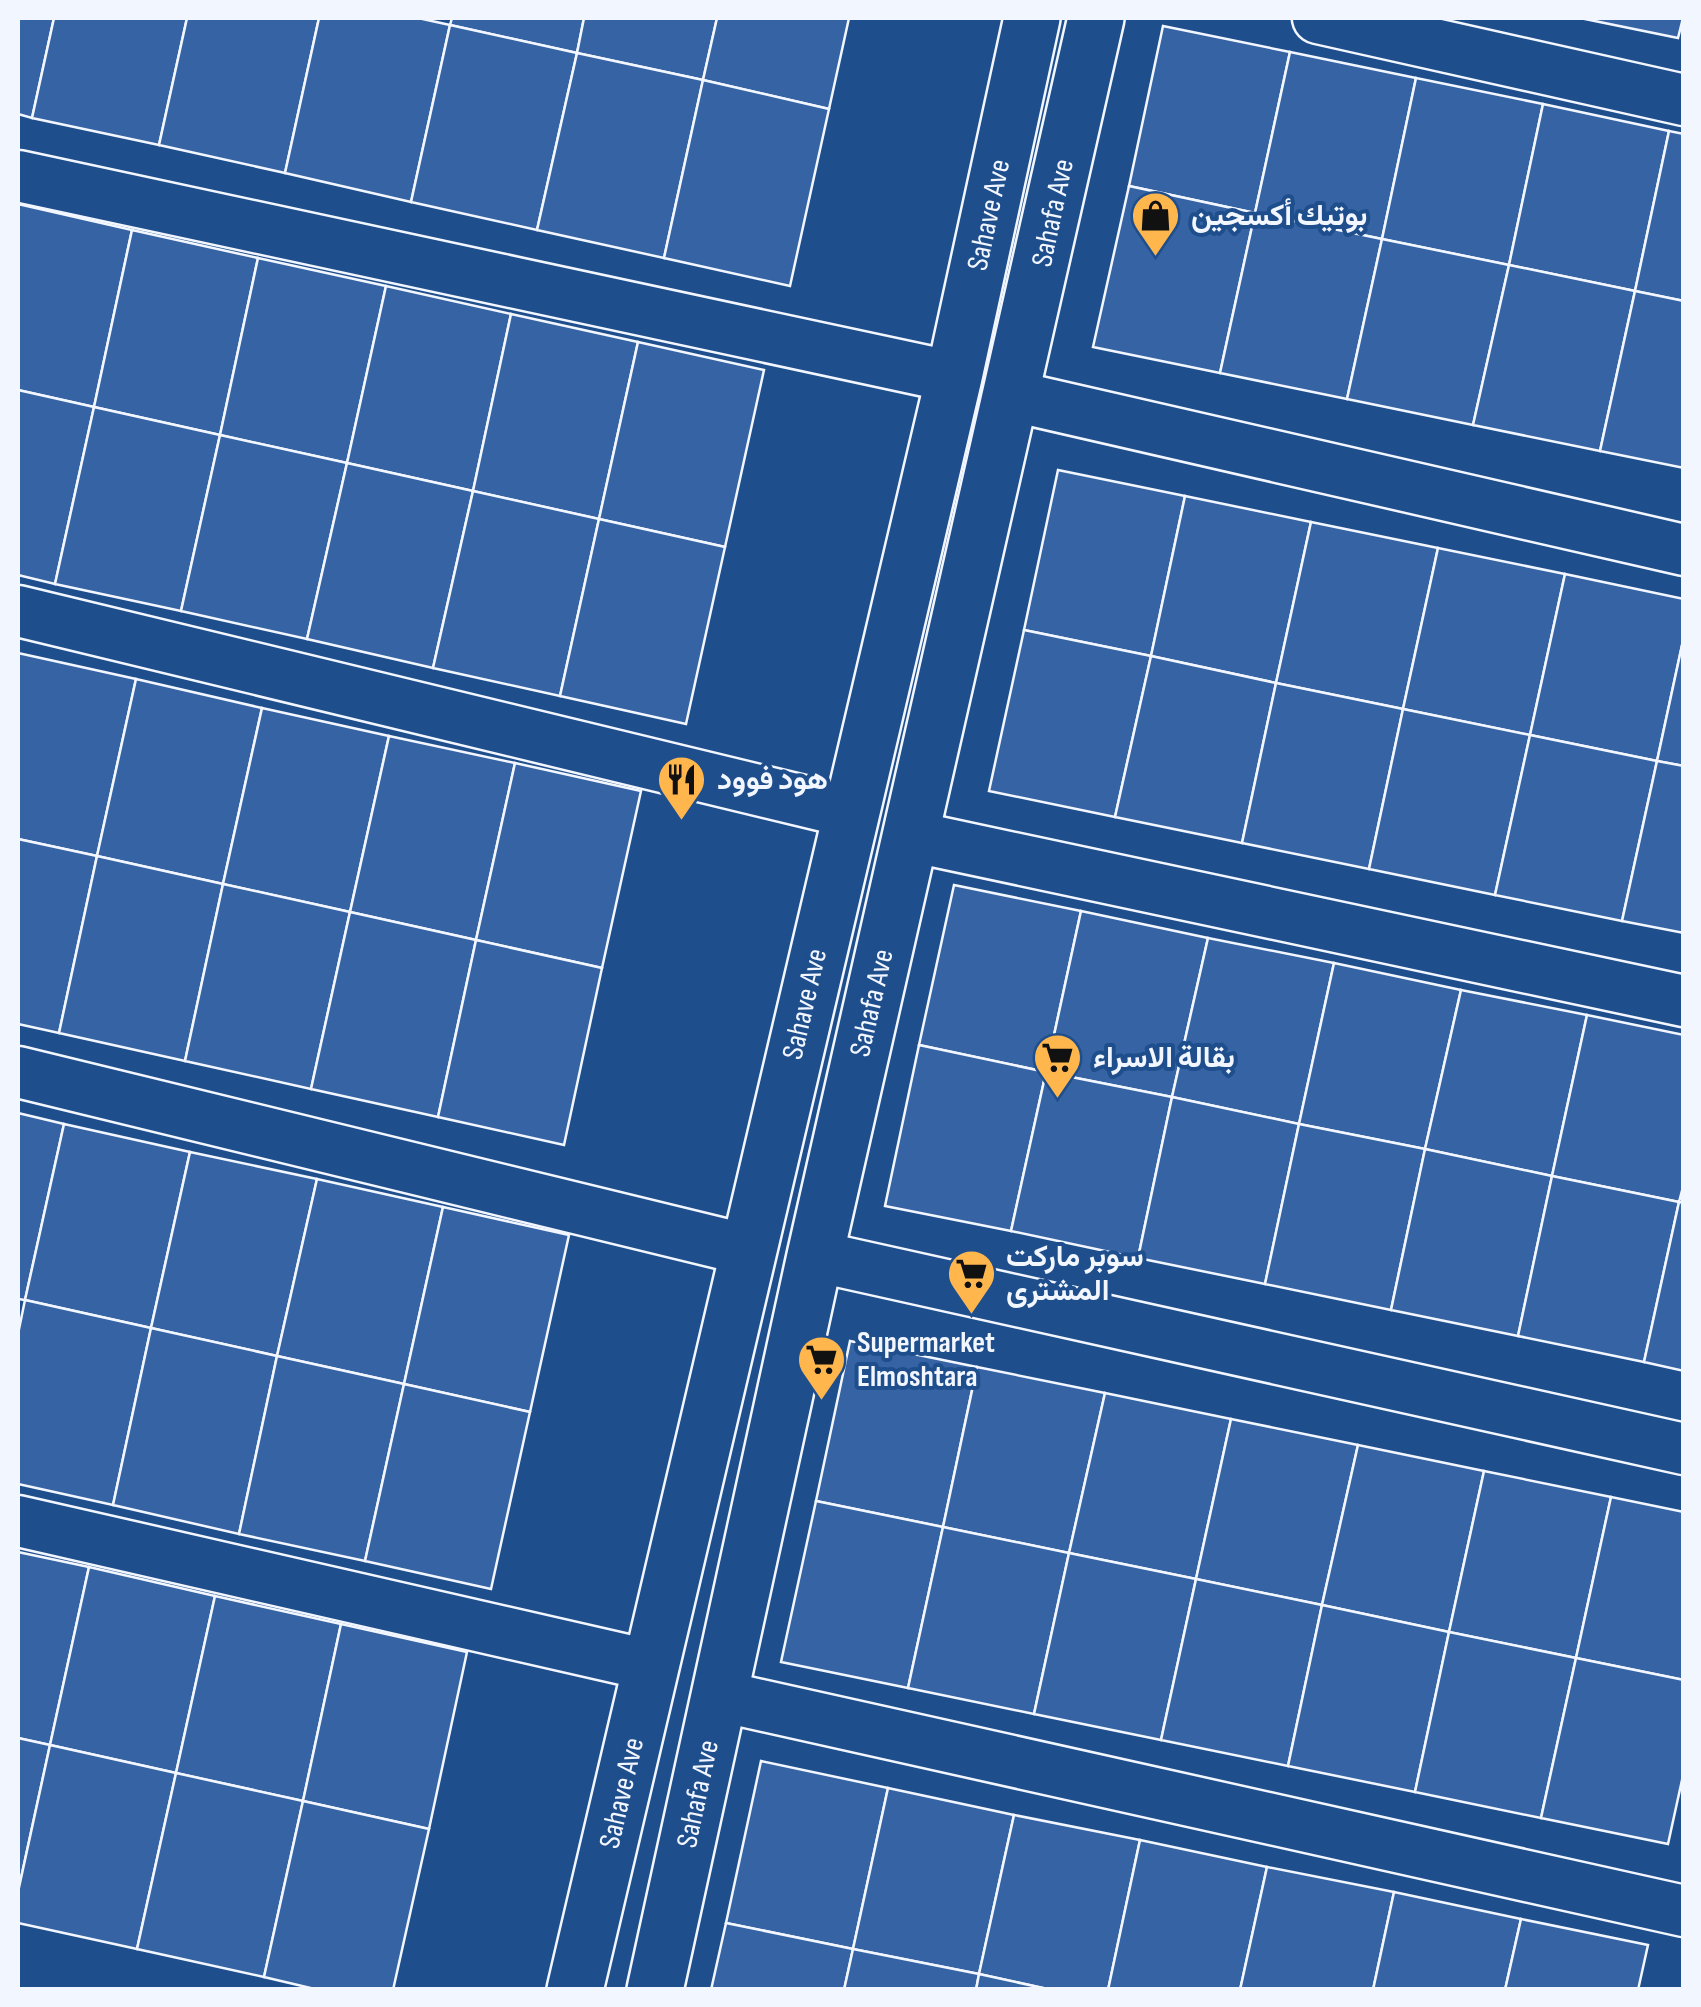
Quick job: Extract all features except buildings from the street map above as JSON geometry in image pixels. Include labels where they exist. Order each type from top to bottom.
[{"type":"main road","name":"Sahave Ave","points":[[575,1990],[954,377],[1032,18]]},
{"type":"main road","name":"Sahafa Ave","points":[[655,1990],[816,1256],[1096,18]]},
{"type":"street","points":[[1318,18],[1684,100]]},
{"type":"street","points":[[18,176],[954,377]]},
{"type":"street","points":[[1013,396],[1684,550]]},
{"type":"street","points":[[18,612],[849,812]]},
{"type":"street","points":[[910,836],[1684,1001]]},
{"type":"street","points":[[18,1072],[748,1250]]},
{"type":"street","points":[[816,1256],[1684,1449]]},
{"type":"street","points":[[18,1521],[652,1666]]},
{"type":"street","points":[[720,1696],[1684,1910]]},
{"type":"place","name":"بوتيك أكسجين","points":[[1156,258]]},
{"type":"place","name":"هود فوود","points":[[682,822]]},
{"type":"place","name":"بقالة الاسراء","points":[[1058,1100]]},
{"type":"place","name":"سوبر ماركت المشترى","points":[[971,1316]]},
{"type":"place","name":"Supermarket Elmoshtara","points":[[822,1402]]}]
